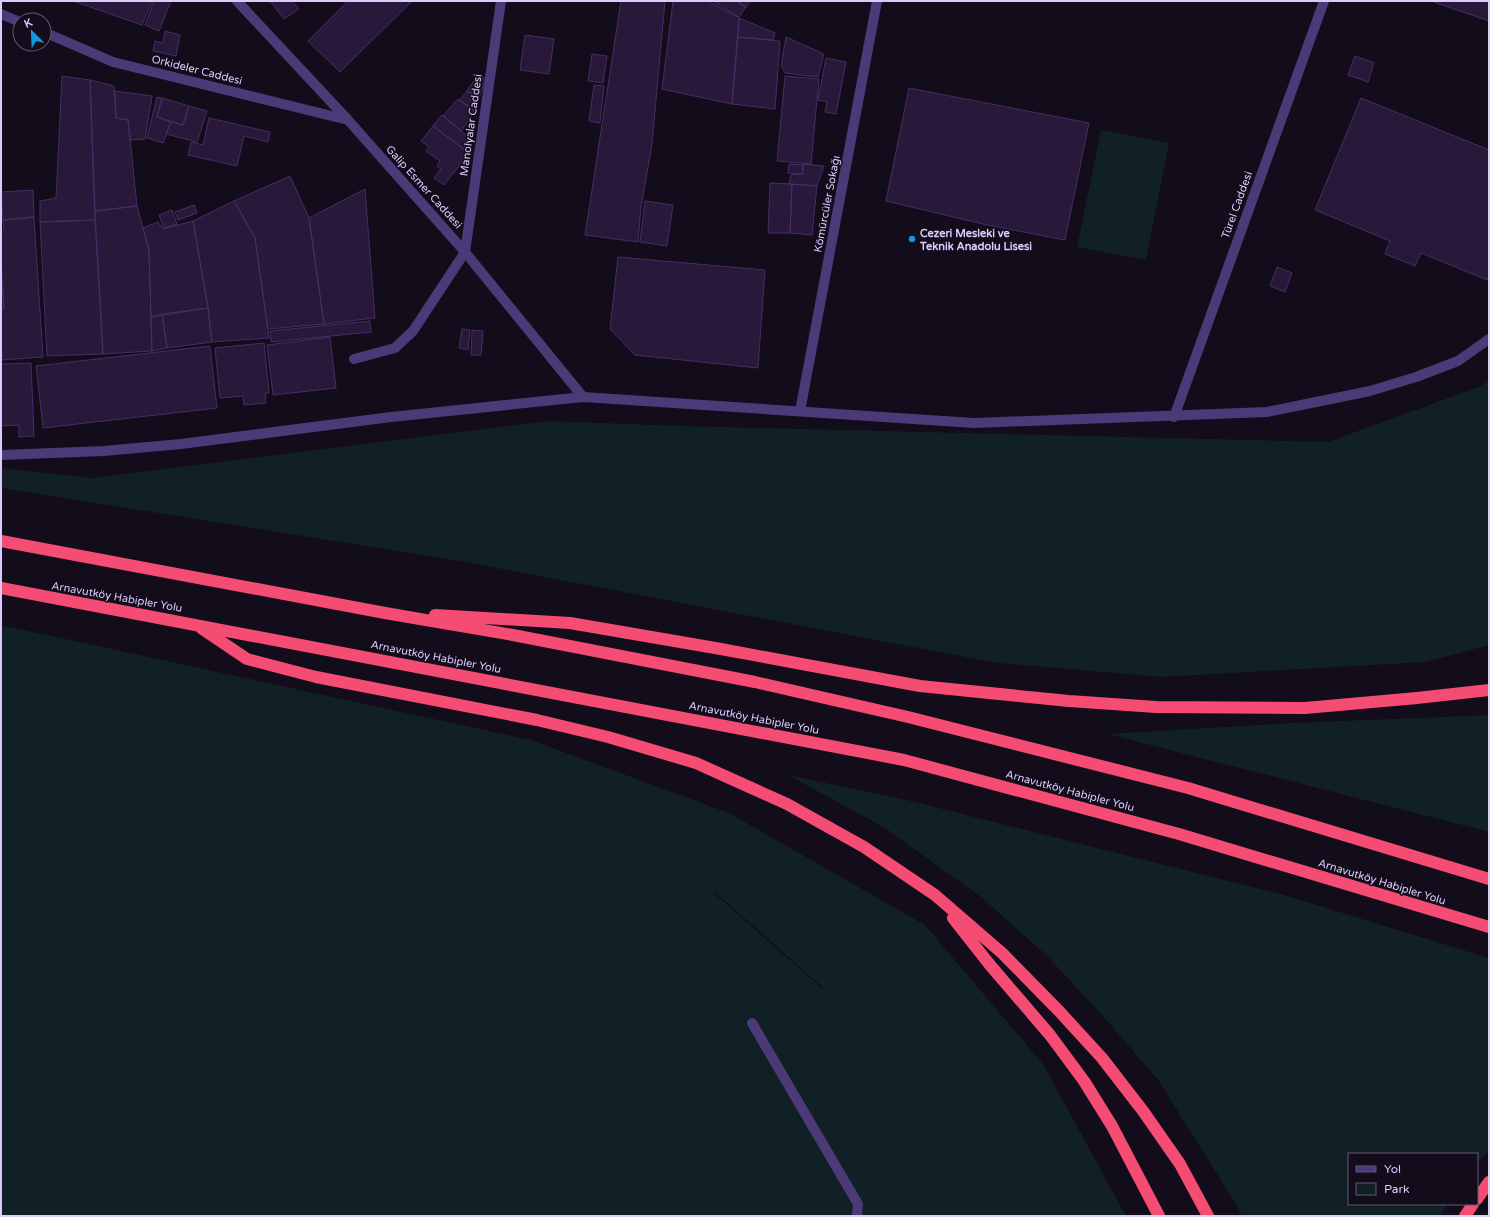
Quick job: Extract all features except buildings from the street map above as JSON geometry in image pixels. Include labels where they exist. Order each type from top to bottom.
[{"type":"highway","points":[[1,541],[386,613],[513,635],[755,682],[908,717],[1188,788],[1489,879]]},
{"type":"highway","name":"Arnavutköy Habipler Yolu","points":[[1,588],[904,760],[1179,834],[1489,927]]},
{"type":"highway","points":[[386,613],[472,616],[570,623],[920,686],[1069,701],[1156,707],[1305,708],[1489,690]]},
{"type":"highway","points":[[195,625],[247,659],[316,677],[537,720],[608,737],[696,763],[787,804],[864,847],[935,895],[1002,953],[1059,1010],[1102,1058],[1143,1111],[1180,1164],[1208,1216]]},
{"type":"highway","points":[[935,895],[990,965],[1050,1035],[1084,1081],[1112,1126],[1159,1216]]},
{"type":"highway","points":[[1478,1198],[1489,1182]]},
{"type":"highway","points":[[1465,1216],[1472,1205]]},
{"type":"street","name":"Galip Esmer Caddesi","points":[[237,1],[348,120],[465,252],[583,397]]},
{"type":"street","name":"Manolyalar Caddesi","points":[[465,252],[501,1]]},
{"type":"street","name":"Kömürcüler Sokağı","points":[[800,411],[877,1]]},
{"type":"street","name":"Türel Caddesi","points":[[1174,416],[1324,1]]},
{"type":"street","points":[[1,14],[12,19]]},
{"type":"street","name":"Orkideler Caddesi","points":[[52,35],[113,62],[348,120]]},
{"type":"street","points":[[354,359],[395,348],[413,331],[465,252]]},
{"type":"street","points":[[1,455],[104,451],[182,444],[391,417],[583,397],[974,423],[1267,412],[1370,391],[1416,377],[1458,361],[1489,340]]},
{"type":"street","points":[[752,1023],[858,1204],[857,1216]]},
{"type":"green space","points":[[1101,130],[1169,143],[1146,260],[1077,247]]},
{"type":"green space","points":[[1489,379],[1489,645],[1426,662],[1162,677],[997,663],[460,561],[1,488],[1,468],[92,478],[548,421],[684,426],[1328,442],[1481,386]]},
{"type":"green space","points":[[1,625],[531,740],[729,813],[925,925],[1043,1064],[1126,1216],[1,1216]],"holes":[[[716,893],[825,991],[715,894]]]},
{"type":"green space","points":[[1489,715],[1489,832],[1107,734],[1292,723]]},
{"type":"green space","points":[[788,775],[911,801],[1281,894],[1489,958],[1489,1151],[1478,1163],[1478,1153],[1348,1153],[1348,1205],[1447,1205],[1440,1216],[1242,1216],[1158,1080],[1103,1016],[1045,954],[981,897],[885,828]]},
{"type":"place","name":"Cezeri Mesleki ve Teknik Anadolu Lisesi","points":[[912,239]]}]
